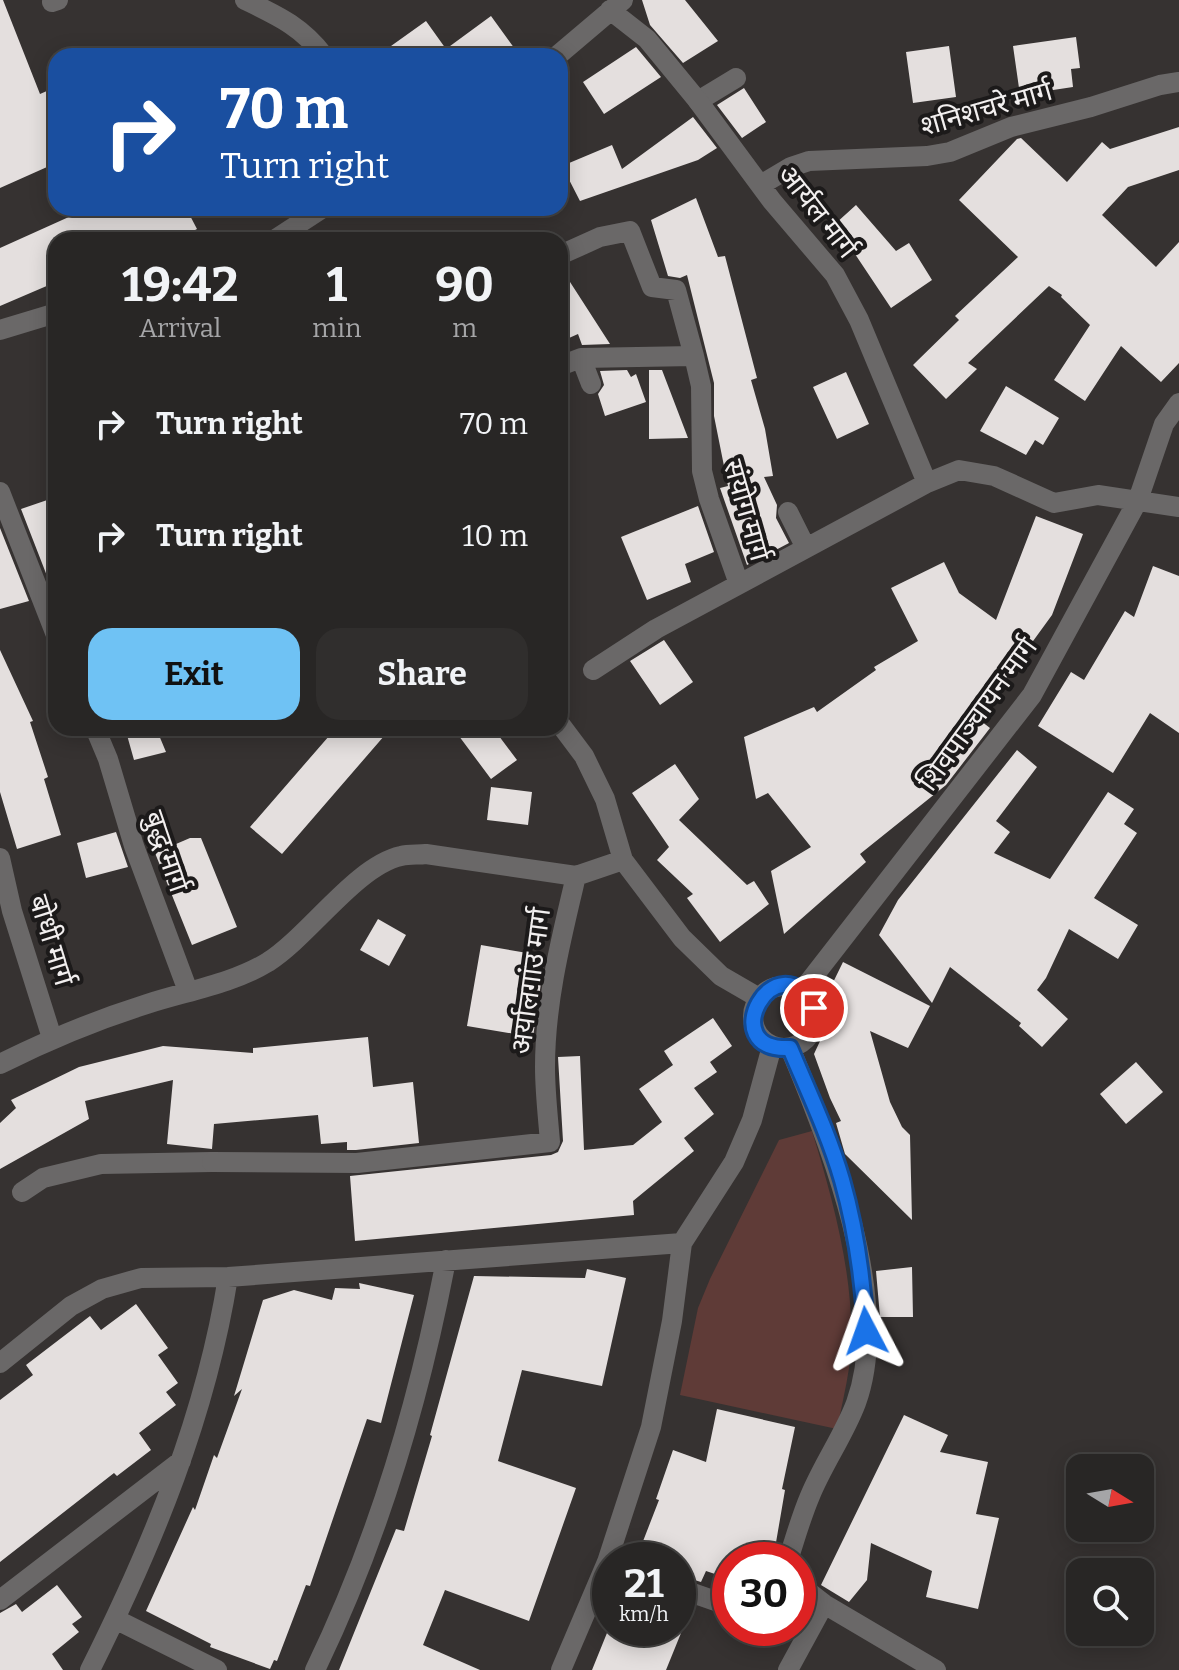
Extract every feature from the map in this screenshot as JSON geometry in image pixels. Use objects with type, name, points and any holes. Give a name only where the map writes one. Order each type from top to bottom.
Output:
[{"type":"street","points":[[245,0],[288,20],[318,48]]},
{"type":"street","points":[[565,48],[613,3]]},
{"type":"street","name":"आर्यल मार्ग","points":[[613,3],[698,101],[772,201],[835,275],[859,320],[927,483]]},
{"type":"street","points":[[698,101],[736,78]]},
{"type":"street","name":"शनिशचरे मार्ग","points":[[762,184],[791,167],[809,161],[927,156],[950,152],[1011,127],[1179,82]]},
{"type":"street","points":[[286,232],[311,216]]},
{"type":"street","name":"संयोग मार्ग","points":[[568,251],[600,237],[630,231],[652,287],[676,290],[701,386],[702,471],[739,584]]},
{"type":"street","points":[[0,330],[48,315]]},
{"type":"street","points":[[568,363],[581,358],[694,356]]},
{"type":"street","points":[[581,358],[591,384]]},
{"type":"street","name":"शिवपाञ्चायन मार्ग","points":[[802,991],[1032,695],[1138,500],[1164,424],[1179,403]]},
{"type":"street","points":[[593,670],[656,629],[927,483],[959,470],[994,476],[1054,503],[1098,495],[1179,507]]},
{"type":"street","points":[[0,492],[48,615]]},
{"type":"street","points":[[788,512],[806,548]]},
{"type":"street","points":[[568,735],[584,756],[605,799],[623,860],[682,938],[721,976],[759,998]]},
{"type":"street","name":"बुद्ध मार्ग","points":[[98,736],[134,846],[188,991]]},
{"type":"street","points":[[0,1064],[52,1038],[103,1018],[242,975],[268,962],[289,947],[361,879],[383,863],[402,855],[426,854],[576,876],[623,860]]},
{"type":"street","name":"बोधी मार्ग","points":[[0,858],[12,911],[52,1038]]},
{"type":"street","name":"अर्यालगांउ मार्ग","points":[[22,1192],[43,1178],[101,1164],[357,1163],[550,1142],[546,1035],[556,965],[576,876]]},
{"type":"street","points":[[784,986],[802,991],[814,1008],[813,1029],[800,1044],[781,1047],[758,1035],[754,1025],[759,998],[774,988],[784,986]]},
{"type":"street","points":[[615,1542],[651,1427],[672,1321],[682,1243],[734,1162],[781,1047]]},
{"type":"street","points":[[781,1047],[842,1180],[862,1278],[868,1358],[856,1403],[810,1496],[794,1542]]},
{"type":"street","points":[[0,1363],[71,1306],[102,1289],[141,1278],[228,1277],[682,1243]]},
{"type":"street","points":[[315,1670],[358,1572],[410,1421],[446,1260]]},
{"type":"street","points":[[90,1670],[183,1459],[206,1386],[228,1277]]},
{"type":"street","points":[[0,1600],[183,1459]]},
{"type":"street","points":[[816,1598],[936,1670]]},
{"type":"street","points":[[561,1670],[592,1599]]},
{"type":"street","points":[[816,1606],[824,1604]]},
{"type":"street","points":[[788,1670],[824,1604]]},
{"type":"street","points":[[115,1619],[217,1670]]},
{"type":"shaded area","points":[[812,1131],[836,1218],[851,1309],[849,1368],[837,1429],[680,1395],[698,1308],[779,1140]]},
{"type":"building","points":[[0,0],[3,0],[40,94],[48,90],[48,167],[0,188]]},
{"type":"building","points":[[642,0],[685,0],[718,41],[683,63],[650,25]]},
{"type":"building","points":[[491,16],[514,48],[447,48]]},
{"type":"building","points":[[426,21],[445,48],[388,48]]},
{"type":"building","points":[[1076,37],[1080,68],[1071,69],[1073,87],[1020,95],[1013,46]]},
{"type":"building","points":[[949,46],[956,97],[913,103],[906,52]]},
{"type":"building","points":[[636,47],[661,77],[604,114],[583,82]]},
{"type":"building","points":[[744,88],[766,122],[742,138],[717,105]]},
{"type":"building","points":[[693,117],[717,148],[698,160],[580,201],[568,178],[568,163],[612,145],[622,169]]},
{"type":"building","points":[[1179,127],[1179,170],[1128,187],[1102,215],[1156,267],[1179,242],[1179,363],[1161,382],[1121,346],[1085,401],[1054,380],[1090,325],[1062,295],[1049,286],[968,363],[977,369],[946,399],[913,365],[959,320],[955,316],[1018,257],[959,200],[1017,139],[1021,138],[1067,182],[1102,142],[1110,149]]},
{"type":"building","points":[[696,198],[718,257],[725,256],[757,378],[751,380],[765,429],[773,476],[764,477],[777,505],[776,518],[789,543],[747,565],[720,488],[728,486],[714,416],[714,383],[687,275],[680,278],[668,276],[651,220]]},
{"type":"building","points":[[856,205],[896,251],[909,243],[932,280],[891,308],[835,224]]},
{"type":"building","points":[[71,216],[190,216],[197,229],[191,232],[48,232],[48,285],[0,306],[0,248]]},
{"type":"building","points":[[568,279],[610,344],[582,345],[578,334],[568,338]]},
{"type":"building","points":[[627,370],[631,377],[636,374],[646,402],[605,416],[598,394],[604,385],[600,371]]},
{"type":"building","points":[[649,370],[662,370],[688,438],[649,439]]},
{"type":"building","points":[[846,372],[869,424],[837,439],[813,387]]},
{"type":"building","points":[[1006,386],[1059,418],[1043,445],[1035,440],[1026,455],[980,431]]},
{"type":"building","points":[[48,500],[48,579],[21,509]]},
{"type":"building","points":[[698,506],[714,552],[685,564],[691,582],[647,600],[621,537]]},
{"type":"building","points":[[1036,516],[1083,534],[1052,615],[977,718],[990,728],[946,785],[860,854],[866,862],[784,934],[771,871],[811,847],[768,793],[756,799],[744,737],[814,707],[817,712],[876,670],[874,667],[918,641],[891,588],[944,562],[959,593],[996,620]]},
{"type":"building","points":[[0,528],[29,601],[0,609]]},
{"type":"building","points":[[1153,566],[1179,576],[1179,733],[1150,713],[1113,773],[1038,726],[1071,672],[1084,680],[1125,611],[1134,617]]},
{"type":"building","points":[[664,640],[693,682],[660,705],[630,661]]},
{"type":"building","points":[[0,650],[33,721],[30,722],[48,777],[44,779],[61,835],[17,849],[0,792]]},
{"type":"building","points":[[127,736],[159,736],[166,752],[134,760]]},
{"type":"building","points":[[329,736],[384,736],[282,854],[250,827]]},
{"type":"building","points":[[459,736],[499,736],[517,760],[491,779]]},
{"type":"building","points":[[1017,750],[1037,767],[996,821],[1010,832],[994,853],[1050,879],[1108,792],[1134,809],[1124,824],[1137,833],[1094,898],[1138,925],[1118,959],[1069,929],[1037,990],[1068,1019],[1042,1047],[1019,1026],[1021,1023],[950,967],[932,1003],[879,935],[898,900]]},
{"type":"building","points":[[675,764],[699,799],[679,820],[747,885],[754,881],[769,904],[720,942],[687,898],[693,894],[657,860],[669,847],[632,793]]},
{"type":"building","points":[[491,787],[532,792],[528,825],[487,820]]},
{"type":"building","points":[[116,832],[128,867],[86,878],[77,843]]},
{"type":"building","points":[[190,838],[201,838],[237,927],[192,945],[155,853]]},
{"type":"building","points":[[378,919],[406,935],[389,966],[360,950]]},
{"type":"building","points":[[481,945],[545,956],[533,1037],[467,1026]]},
{"type":"building","points":[[843,962],[930,1006],[908,1048],[870,1031],[890,1102],[902,1127],[910,1135],[912,1220],[845,1154],[836,1123],[841,1121],[814,1054],[834,1011],[822,1005]]},
{"type":"building","points":[[713,1018],[732,1046],[710,1062],[717,1072],[694,1088],[714,1114],[684,1138],[694,1151],[633,1201],[634,1215],[355,1241],[350,1176],[558,1152],[563,1141],[558,1057],[580,1056],[584,1150],[633,1145],[662,1122],[639,1089],[673,1065],[664,1051]]},
{"type":"building","points":[[368,1037],[373,1087],[413,1082],[419,1143],[356,1150],[347,1150],[347,1142],[321,1144],[318,1115],[214,1124],[212,1149],[167,1144],[173,1080],[85,1101],[89,1119],[0,1169],[0,1123],[16,1108],[11,1100],[79,1067],[163,1046],[253,1053],[253,1048]]},
{"type":"building","points":[[1136,1062],[1163,1092],[1126,1124],[1100,1094]]},
{"type":"building","points":[[912,1267],[913,1317],[880,1317],[876,1271]]},
{"type":"building","points":[[587,1269],[626,1278],[602,1386],[522,1370],[498,1461],[576,1488],[529,1621],[445,1590],[423,1645],[480,1670],[339,1670],[396,1529],[404,1531],[474,1276],[585,1278]]},
{"type":"building","points":[[359,1283],[414,1295],[381,1423],[367,1419],[310,1586],[306,1585],[277,1661],[274,1660],[270,1669],[210,1647],[211,1644],[146,1611],[193,1507],[195,1510],[214,1455],[217,1458],[242,1389],[234,1396],[263,1300],[294,1290],[332,1300],[335,1288],[360,1289]]},
{"type":"building","points":[[136,1304],[168,1348],[158,1355],[178,1383],[166,1392],[176,1405],[139,1433],[151,1450],[117,1476],[114,1473],[0,1562],[0,1400],[33,1375],[26,1365],[90,1316],[101,1330]]},
{"type":"building","points":[[717,1409],[795,1427],[782,1489],[785,1490],[776,1542],[712,1542],[712,1573],[706,1571],[701,1582],[696,1580],[696,1542],[643,1542],[673,1450],[706,1462]]},
{"type":"building","points":[[904,1415],[948,1435],[940,1452],[988,1462],[976,1514],[999,1518],[978,1609],[926,1597],[932,1571],[871,1543],[867,1580],[849,1602],[821,1585]]},
{"type":"building","points":[[57,1585],[82,1617],[72,1624],[79,1632],[52,1654],[63,1670],[0,1670],[0,1613],[16,1604],[22,1612]]},
{"type":"building","points":[[602,1646],[676,1646],[666,1670],[592,1670]]},
{"type":"route","points":[[814,1008],[802,991],[784,986],[774,988],[759,998],[753,1016],[754,1025],[764,1042],[781,1049],[790,1048],[819,1117],[842,1180],[862,1278],[866,1331]]}]
